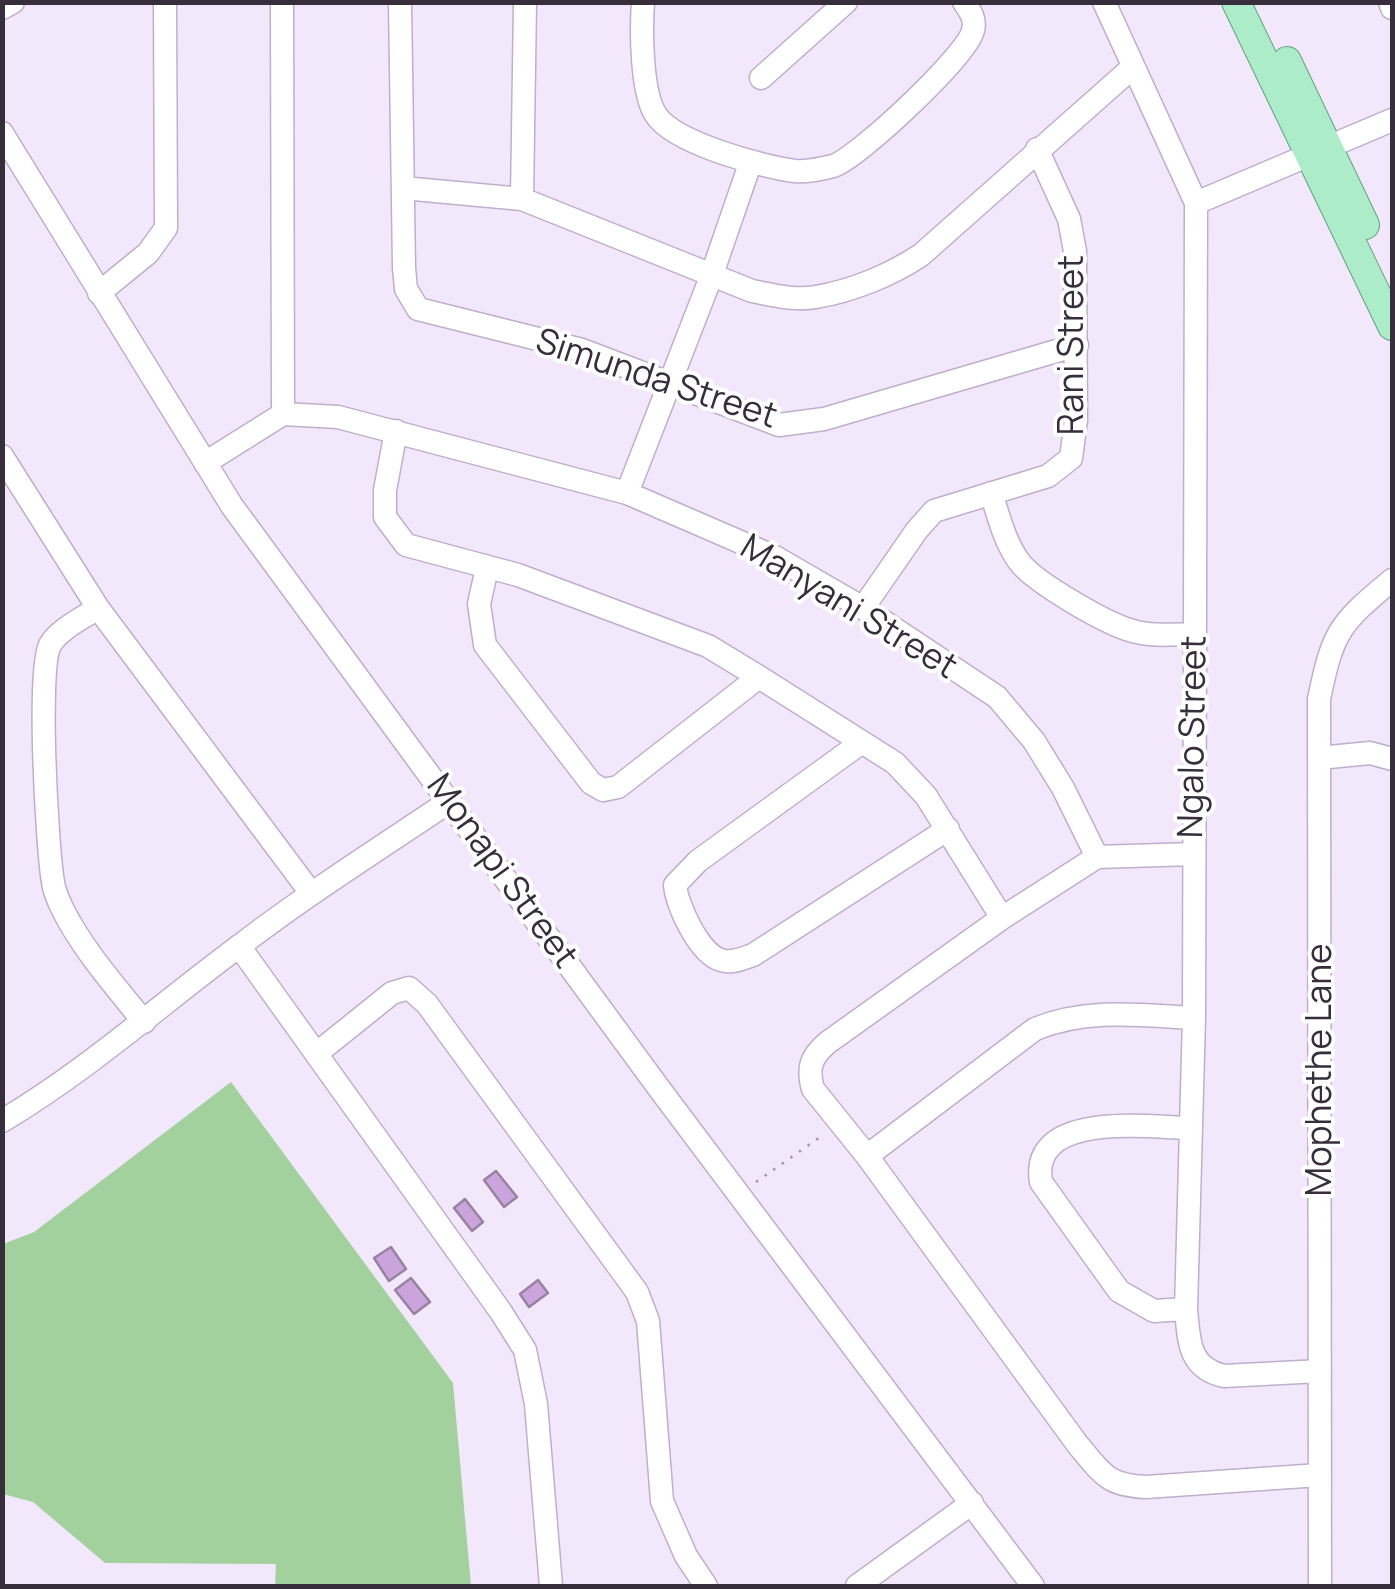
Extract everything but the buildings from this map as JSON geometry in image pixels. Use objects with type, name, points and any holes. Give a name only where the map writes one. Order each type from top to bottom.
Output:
[{"type":"main road","points":[[1236,2],[1321,150],[1392,286]]},
{"type":"main road","points":[[1255,2],[1321,150],[1392,326]]},
{"type":"street","points":[[2,8],[12,2]]},
{"type":"street","points":[[99,293],[148,253],[166,228],[165,2]]},
{"type":"street","points":[[204,463],[283,414],[282,2]]},
{"type":"street","name":"Simunda Street","points":[[400,2],[406,290],[418,309],[582,350],[779,425],[800,424],[1076,345]]},
{"type":"street","points":[[522,199],[525,2]]},
{"type":"street","points":[[642,2],[642,33],[653,111],[662,123],[751,162],[800,172],[845,161],[946,70],[973,33],[974,18],[964,2]]},
{"type":"street","points":[[761,78],[846,2]]},
{"type":"street","name":"Ngalo Street","points":[[1104,2],[1196,204],[1194,1018],[1186,1309],[1192,1356],[1210,1373],[1224,1376],[1320,1371]]},
{"type":"street","points":[[403,188],[522,199],[752,291],[816,298],[887,274],[921,255],[1133,67]]},
{"type":"street","points":[[1196,204],[1392,120]]},
{"type":"street","name":"Monapi Street","points":[[2,133],[232,506],[738,1194],[1033,1586]]},
{"type":"street","name":"Rani Street","points":[[862,608],[934,512],[1048,476],[1071,458],[1076,420],[1076,250],[1069,219],[1037,149]]},
{"type":"street","points":[[627,493],[712,277],[751,162]]},
{"type":"street","points":[[2,180],[23,166]]},
{"type":"street","name":"Manyani Street","points":[[283,414],[338,418],[396,431],[627,493],[775,557],[862,608],[996,697],[1034,742],[1098,857]]},
{"type":"street","points":[[396,431],[385,490],[385,517],[406,545],[518,576],[708,646],[895,762],[926,796],[1002,918]]},
{"type":"street","points":[[2,456],[98,608],[311,893]]},
{"type":"street","points":[[991,493],[1012,551],[1035,578],[1129,630],[1148,635],[1195,634]]},
{"type":"street","points":[[487,568],[479,604],[485,645],[591,784],[603,790],[618,788],[759,678]]},
{"type":"street","name":"Mophethe Lane","points":[[1320,1586],[1319,699],[1330,646],[1353,612],[1392,580]]},
{"type":"street","points":[[98,608],[61,633],[50,646],[46,660],[43,716],[53,884],[63,910],[144,1022]]},
{"type":"street","points":[[862,742],[698,861],[675,885],[677,901],[706,951],[719,960],[735,961],[754,955],[948,829]]},
{"type":"street","points":[[1319,758],[1370,754],[1392,759]]},
{"type":"street","points":[[2,1121],[144,1022],[311,893],[450,801]]},
{"type":"street","points":[[1193,854],[1098,857],[1002,918],[816,1053],[810,1066],[813,1089],[1100,1471],[1120,1486],[1146,1487],[1319,1476]]},
{"type":"street","points":[[238,946],[526,1350],[536,1404],[551,1586]]},
{"type":"street","points":[[316,1054],[392,993],[409,988],[427,1004],[554,1174],[637,1292],[648,1321],[662,1501],[686,1556],[706,1586]]},
{"type":"street","points":[[867,1156],[1035,1029],[1064,1017],[1108,1013],[1194,1018]]},
{"type":"street","points":[[1186,1309],[1154,1311],[1120,1291],[1041,1182],[1039,1168],[1046,1152],[1086,1127],[1189,1128]]},
{"type":"street","points":[[856,1586],[972,1503]]},
{"type":"path","points":[[738,1194],[839,1124]]},
{"type":"green space","points":[[231,1082],[453,1383],[471,1586],[275,1586],[276,1564],[105,1563],[33,1502],[3,1494],[3,1244],[34,1232]]}]
